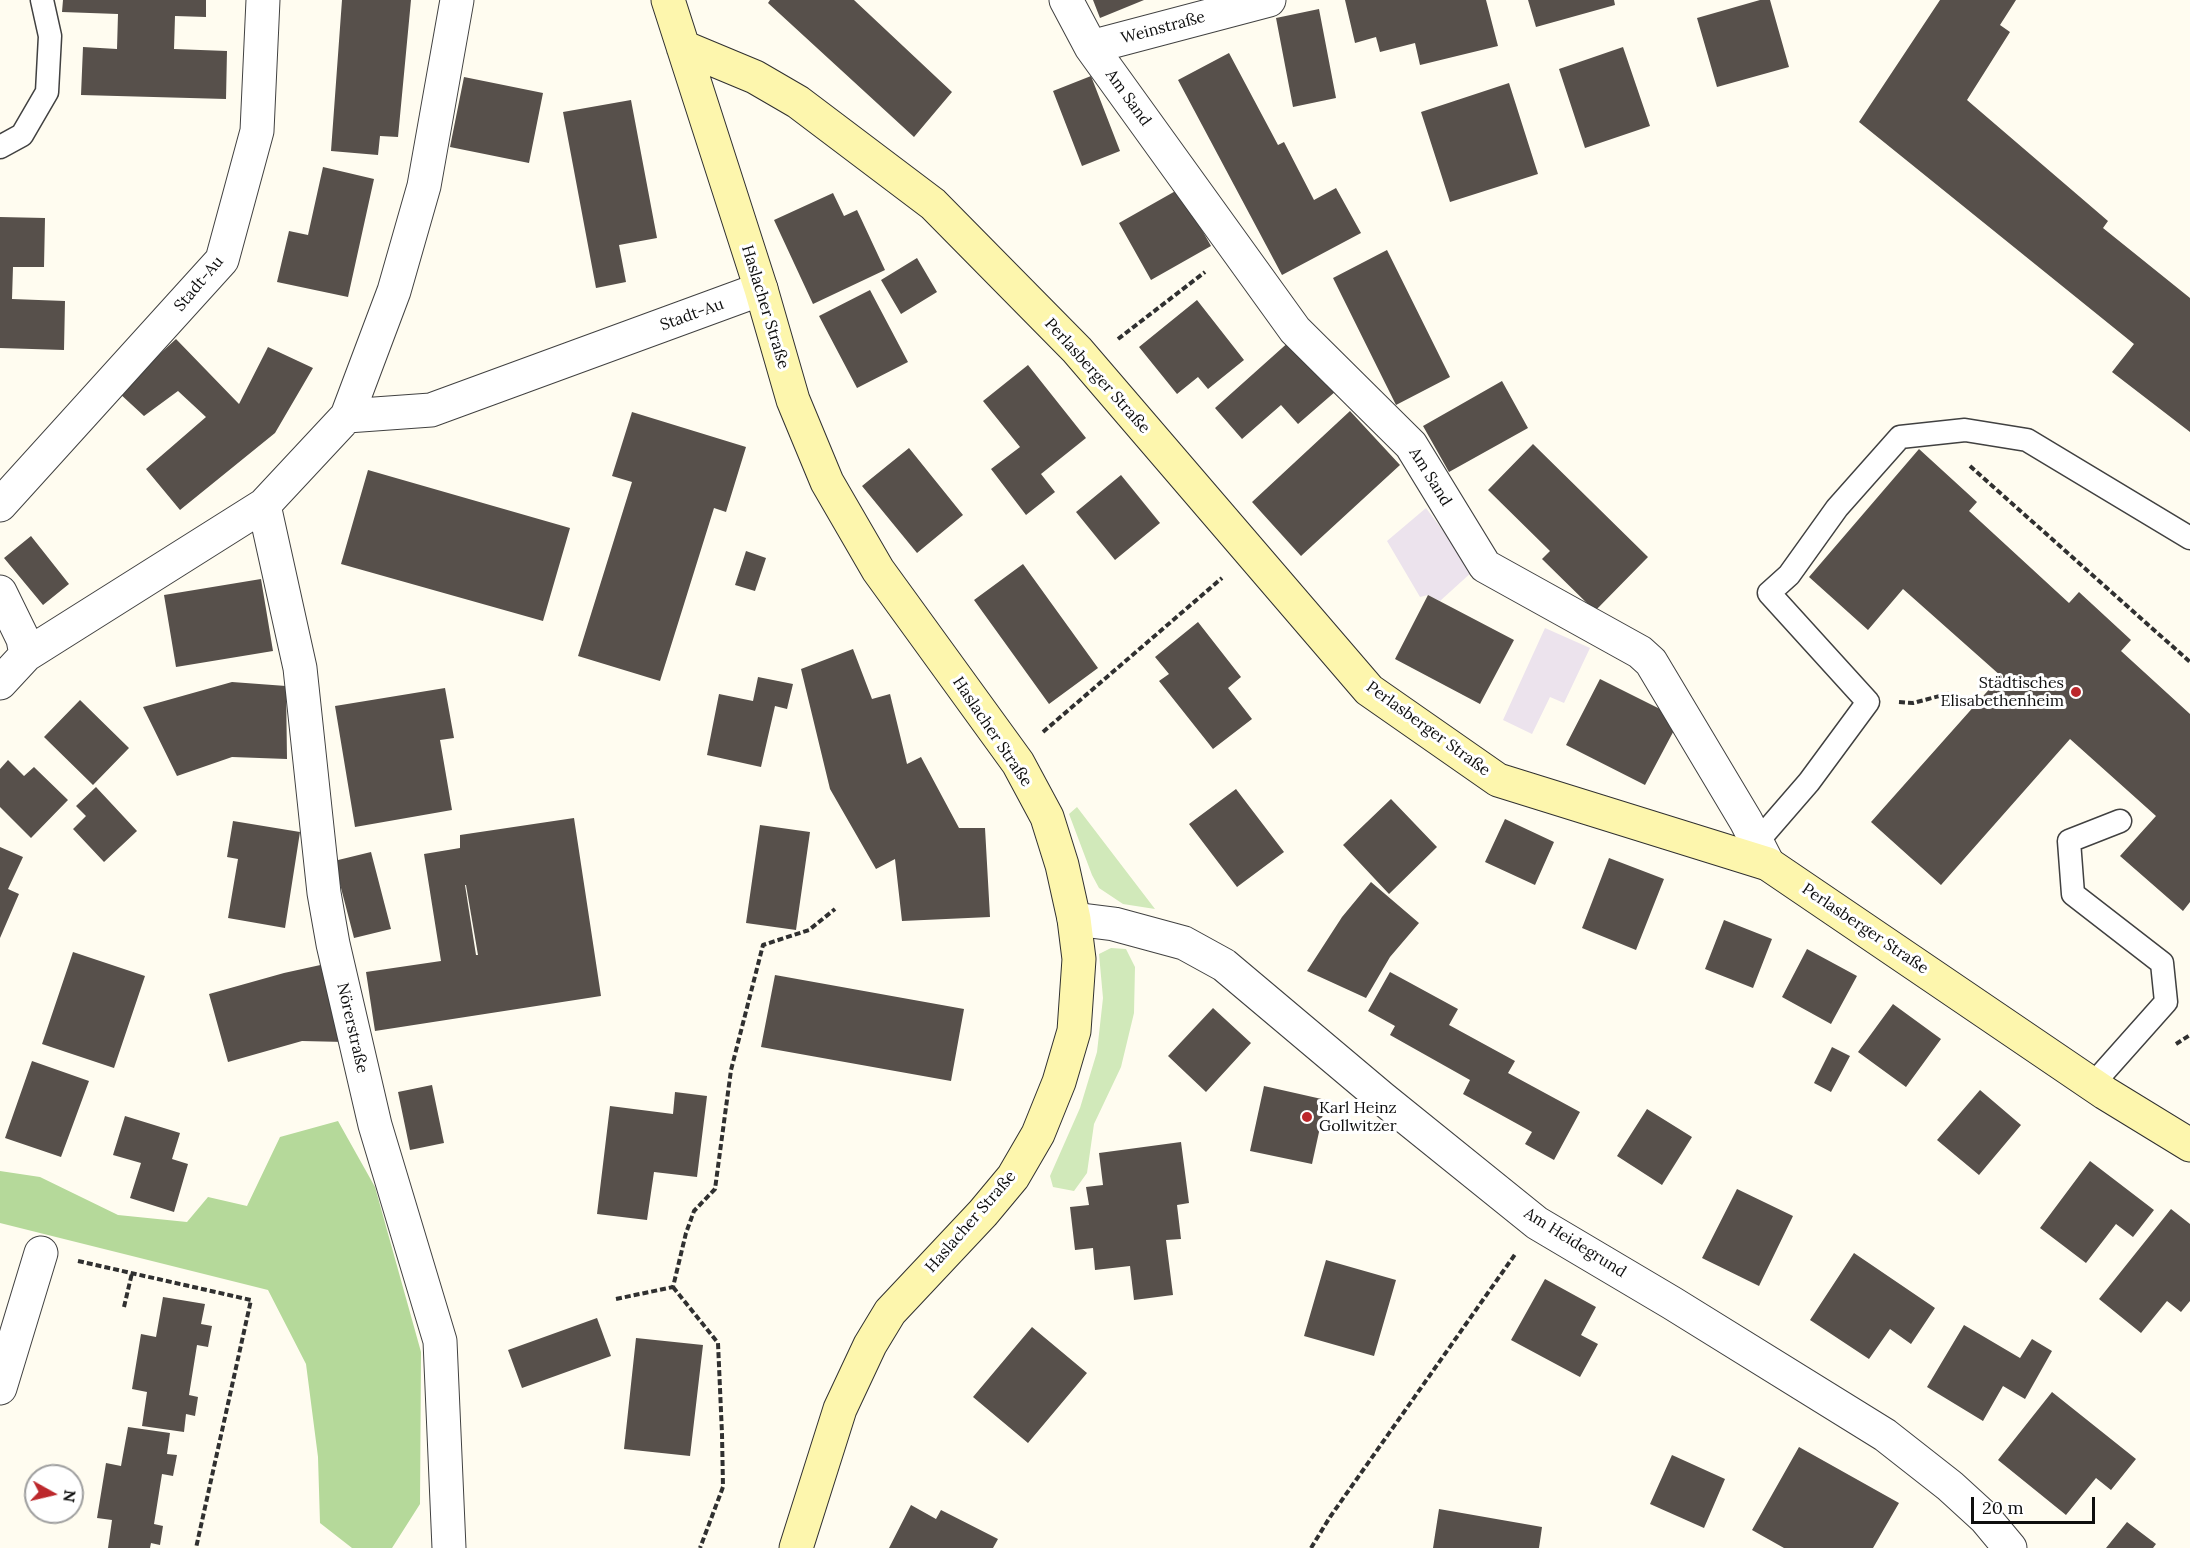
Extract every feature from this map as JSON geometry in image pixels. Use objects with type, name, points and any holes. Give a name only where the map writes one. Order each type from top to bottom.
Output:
[{"type":"street","name":"Stadt-Au","points":[[0,505],[222,260],[257,131],[262,0]]},
{"type":"street","points":[[0,683],[26,655],[264,505],[347,416],[393,291],[424,186],[457,0]]},
{"type":"street","name":"Haslacher Straße","points":[[668,0],[761,290],[793,400],[827,482],[878,570],[1013,757],[1047,817],[1062,865],[1074,919],[1079,958],[1074,1031],[1059,1082],[1038,1134],[1013,1177],[890,1312],[870,1345],[840,1409],[796,1548]]},
{"type":"street","name":"Am Sand","points":[[1066,0],[1091,46],[1295,330],[1411,445],[1485,566],[1640,652],[1651,662],[1762,853]]},
{"type":"street","name":"Weinstraße","points":[[1091,46],[1269,0]]},
{"type":"street","name":"Perlasberger Straße","points":[[683,47],[755,77],[798,102],[933,204],[1077,350],[1369,690],[1498,780],[1762,853],[2093,1084],[2104,1094],[2190,1145]]},
{"type":"street","name":"Stadt-Au","points":[[347,416],[431,410],[761,290]]},
{"type":"street","name":"Nörerstraße","points":[[264,505],[300,668],[324,893],[333,944],[375,1125],[440,1341],[449,1548]]},
{"type":"street","points":[[0,592],[23,639],[26,655]]},
{"type":"street","name":"Am Heidegrund","points":[[1074,919],[1114,924],[1184,943],[1224,965],[1382,1098],[1537,1223],[1672,1303],[1885,1435],[1950,1486],[1985,1518],[2010,1548]]},
{"type":"street","points":[[0,1388],[41,1253]]},
{"type":"lane","points":[[0,147],[22,135],[47,92],[50,36],[42,0]]},
{"type":"lane","points":[[1762,853],[1809,782],[1868,702],[1769,593],[1789,575],[1837,508],[1900,437],[1965,430],[2026,440],[2190,538]]},
{"type":"lane","points":[[2093,1084],[2166,1002],[2162,963],[2073,894],[2069,841],[2120,821]]},
{"type":"path","points":[[1110,345],[1236,247]]},
{"type":"path","points":[[1934,433],[2190,662]]},
{"type":"path","points":[[1013,757],[1224,576]]},
{"type":"path","points":[[1868,702],[1913,703],[1951,693],[1963,702]]},
{"type":"path","points":[[673,1287],[686,1233],[694,1211],[716,1189],[732,1070],[763,945],[809,930],[835,909]]},
{"type":"path","points":[[1311,1548],[1330,1517],[1537,1223]]},
{"type":"path","points":[[41,1253],[251,1300],[196,1548]]},
{"type":"path","points":[[124,1307],[132,1274]]},
{"type":"path","points":[[616,1299],[673,1287]]},
{"type":"path","points":[[673,1287],[718,1343],[723,1487],[700,1548]]},
{"type":"shaded area","points":[[1426,508],[1473,571],[1440,601],[1428,595],[1420,597],[1387,541]]},
{"type":"shaded area","points":[[1545,628],[1590,648],[1564,703],[1550,697],[1532,734],[1503,720]]},
{"type":"green space","points":[[1077,807],[1155,909],[1123,904],[1099,888],[1069,814]]},
{"type":"green space","points":[[1111,948],[1126,949],[1135,967],[1134,1013],[1121,1067],[1094,1124],[1087,1173],[1074,1191],[1053,1187],[1050,1176],[1080,1108],[1097,1052],[1103,998],[1099,954]]},
{"type":"green space","points":[[338,1121],[375,1187],[421,1352],[420,1504],[392,1548],[352,1548],[320,1523],[318,1457],[306,1364],[268,1290],[0,1223],[0,1171],[40,1177],[118,1215],[187,1222],[208,1197],[247,1206],[280,1137]]},
{"type":"building","points":[[63,0],[206,0],[206,17],[175,16],[174,49],[227,51],[226,99],[81,95],[83,47],[117,49],[118,14],[62,12]]},
{"type":"building","points":[[342,0],[411,0],[398,137],[380,136],[378,155],[331,151]]},
{"type":"building","points":[[770,0],[854,0],[952,92],[914,137],[768,3]]},
{"type":"building","points":[[1093,0],[1144,0],[1100,18]]},
{"type":"building","points":[[1345,0],[1486,0],[1498,46],[1420,65],[1415,43],[1380,52],[1376,37],[1355,43]]},
{"type":"building","points":[[1528,0],[1614,0],[1615,5],[1536,27]]},
{"type":"building","points":[[1760,0],[1770,0],[1789,67],[1717,87],[1697,18]]},
{"type":"building","points":[[1940,0],[2016,0],[2000,25],[2010,32],[1967,100],[2108,221],[2103,228],[2190,298],[2190,432],[2112,372],[2134,344],[1859,122]]},
{"type":"building","points":[[1319,9],[1336,98],[1293,107],[1276,18]]},
{"type":"building","points":[[1623,47],[1650,126],[1585,148],[1559,69]]},
{"type":"building","points":[[1229,53],[1278,145],[1284,142],[1314,200],[1336,188],[1361,233],[1282,275],[1178,80]]},
{"type":"building","points":[[1091,76],[1120,151],[1082,166],[1053,91]]},
{"type":"building","points":[[464,77],[543,93],[529,163],[450,147]]},
{"type":"building","points":[[1509,83],[1538,174],[1450,202],[1421,112]]},
{"type":"building","points":[[631,100],[657,238],[619,245],[626,282],[596,288],[563,112]]},
{"type":"building","points":[[323,167],[374,179],[348,297],[277,282],[289,231],[308,235]]},
{"type":"building","points":[[1179,189],[1211,246],[1151,280],[1119,223]]},
{"type":"building","points":[[833,193],[844,216],[857,210],[885,270],[813,304],[774,220]]},
{"type":"building","points":[[0,217],[45,218],[44,267],[13,267],[12,299],[65,301],[64,350],[0,348]]},
{"type":"building","points":[[1387,250],[1450,377],[1396,405],[1333,278]]},
{"type":"building","points":[[917,258],[937,292],[901,314],[881,280]]},
{"type":"building","points":[[870,290],[908,362],[857,388],[819,316]]},
{"type":"building","points":[[1197,300],[1244,360],[1208,389],[1198,377],[1177,394],[1139,347]]},
{"type":"building","points":[[176,339],[239,404],[268,347],[313,368],[275,433],[180,510],[146,469],[206,417],[178,391],[144,416],[118,392]]},
{"type":"building","points":[[1291,340],[1336,391],[1298,424],[1281,405],[1242,439],[1215,408]]},
{"type":"building","points":[[1028,365],[1086,438],[1041,474],[1055,492],[1026,515],[991,469],[1020,447],[983,401]]},
{"type":"building","points":[[1502,381],[1528,428],[1449,472],[1423,426]]},
{"type":"building","points":[[1350,411],[1400,465],[1301,556],[1252,502]]},
{"type":"building","points":[[632,412],[746,447],[726,512],[714,508],[660,681],[578,656],[632,482],[612,476]]},
{"type":"building","points":[[1533,444],[1648,557],[1595,611],[1542,559],[1550,551],[1488,490]]},
{"type":"building","points":[[909,448],[963,515],[917,553],[862,486]]},
{"type":"building","name":"Städtisches Elisabethenheim","points":[[1919,449],[1977,502],[1969,511],[2069,603],[2079,592],[2131,640],[2121,651],[2190,714],[2190,902],[2183,911],[2120,856],[2156,816],[2070,739],[1941,885],[1871,822],[2001,676],[1903,589],[1868,630],[1809,577]]},
{"type":"building","points":[[368,470],[570,528],[543,621],[341,564]]},
{"type":"building","points":[[1121,475],[1160,523],[1115,560],[1076,512]]},
{"type":"building","points":[[31,536],[69,584],[43,605],[4,558]]},
{"type":"building","points":[[746,551],[766,558],[755,591],[735,585]]},
{"type":"building","points":[[1023,564],[1098,668],[1049,704],[974,600]]},
{"type":"building","points":[[261,579],[273,651],[176,667],[164,595]]},
{"type":"building","points":[[1428,595],[1514,640],[1480,704],[1395,659]]},
{"type":"building","points":[[1198,622],[1241,677],[1228,688],[1252,719],[1213,749],[1159,681],[1169,674],[1155,657]]},
{"type":"building","points":[[853,649],[872,699],[890,694],[907,764],[921,757],[959,828],[985,828],[990,917],[902,921],[895,859],[876,869],[830,789],[801,669]]},
{"type":"building","points":[[758,677],[793,684],[787,709],[775,706],[761,767],[707,755],[719,694],[753,701]]},
{"type":"building","points":[[1600,679],[1680,719],[1645,785],[1566,745]]},
{"type":"building","points":[[232,682],[286,686],[287,759],[232,757],[177,776],[143,707]]},
{"type":"building","points":[[445,688],[454,738],[440,740],[452,810],[355,827],[335,706]]},
{"type":"building","points":[[80,700],[129,748],[93,785],[44,737]]},
{"type":"building","points":[[8,760],[24,776],[34,767],[68,800],[31,838],[0,807],[0,769]]},
{"type":"building","points":[[96,787],[137,831],[104,862],[73,829],[86,816],[76,806]]},
{"type":"building","points":[[1236,789],[1284,852],[1237,887],[1189,824]]},
{"type":"building","points":[[1391,799],[1437,847],[1389,894],[1343,845]]},
{"type":"building","points":[[574,818],[601,996],[375,1031],[366,972],[441,961],[424,854],[460,848],[460,835]],"holes":[[[466,885],[478,955],[476,955]]]},
{"type":"building","points":[[1505,819],[1554,842],[1535,885],[1485,862]]},
{"type":"building","points":[[233,821],[300,832],[285,928],[228,918],[238,859],[227,857]]},
{"type":"building","points":[[760,825],[810,832],[796,930],[746,923]]},
{"type":"building","points":[[0,847],[23,857],[8,889],[19,894],[0,938]]},
{"type":"building","points":[[371,852],[391,929],[354,938],[334,861]]},
{"type":"building","points":[[1609,858],[1664,879],[1636,950],[1582,928]]},
{"type":"building","points":[[1371,882],[1419,923],[1390,957],[1366,998],[1307,971],[1342,917]]},
{"type":"building","points":[[1724,920],[1772,939],[1753,988],[1705,969]]},
{"type":"building","points":[[1807,949],[1857,976],[1831,1024],[1782,997]]},
{"type":"building","points":[[73,952],[145,976],[114,1068],[42,1044]]},
{"type":"building","points":[[325,964],[345,1042],[302,1041],[228,1062],[209,994]]},
{"type":"building","points":[[1390,972],[1458,1009],[1449,1025],[1515,1061],[1508,1073],[1580,1112],[1554,1160],[1525,1144],[1532,1132],[1463,1094],[1470,1080],[1390,1035],[1395,1026],[1368,1011]]},
{"type":"building","points":[[775,975],[964,1009],[951,1081],[761,1047]]},
{"type":"building","points":[[1893,1004],[1941,1039],[1906,1087],[1858,1052]]},
{"type":"building","points":[[1213,1008],[1251,1043],[1206,1092],[1168,1056]]},
{"type":"building","points":[[1832,1047],[1850,1056],[1831,1092],[1814,1083]]},
{"type":"building","points":[[32,1061],[89,1081],[61,1157],[5,1138]]},
{"type":"building","points":[[432,1085],[444,1143],[410,1150],[398,1092]]},
{"type":"building","points":[[1264,1086],[1326,1100],[1312,1164],[1250,1151]]},
{"type":"building","points":[[1980,1090],[2021,1125],[1979,1175],[1937,1140]]},
{"type":"building","points":[[675,1092],[707,1096],[697,1177],[654,1172],[647,1220],[597,1214],[610,1106],[673,1114]]},
{"type":"building","points":[[1647,1109],[1692,1137],[1662,1185],[1617,1156]]},
{"type":"building","points":[[125,1116],[180,1133],[172,1159],[188,1164],[174,1212],[130,1198],[141,1163],[113,1155]]},
{"type":"building","points":[[1181,1142],[1189,1203],[1177,1205],[1181,1239],[1166,1240],[1173,1295],[1134,1300],[1130,1266],[1095,1270],[1093,1248],[1075,1250],[1070,1207],[1089,1205],[1086,1187],[1103,1185],[1099,1153]]},
{"type":"building","points":[[2090,1161],[2154,1210],[2133,1237],[2116,1224],[2086,1263],[2040,1228]]},
{"type":"building","points":[[1737,1189],[1793,1216],[1759,1286],[1702,1258]]},
{"type":"building","points":[[2171,1209],[2190,1224],[2190,1301],[2181,1312],[2167,1301],[2141,1333],[2099,1299]]},
{"type":"building","points":[[1854,1253],[1935,1308],[1911,1344],[1890,1329],[1869,1359],[1810,1320]]},
{"type":"building","points":[[1326,1260],[1396,1280],[1374,1356],[1304,1336]]},
{"type":"building","points":[[1545,1279],[1596,1307],[1581,1335],[1598,1344],[1580,1377],[1511,1340]]},
{"type":"building","points":[[163,1297],[205,1304],[201,1324],[212,1326],[208,1347],[197,1345],[189,1395],[198,1397],[195,1416],[186,1414],[184,1432],[142,1426],[147,1392],[132,1389],[141,1334],[156,1337]]},
{"type":"building","points":[[597,1318],[611,1356],[522,1388],[508,1350]]},
{"type":"building","points":[[1964,1325],[2020,1358],[2032,1339],[2052,1351],[2025,1399],[2003,1386],[1983,1421],[1927,1387]]},
{"type":"building","points":[[1032,1327],[1087,1373],[1028,1443],[973,1397]]},
{"type":"building","points":[[636,1338],[703,1345],[690,1456],[624,1449]]},
{"type":"building","points":[[2052,1392],[2136,1459],[2111,1490],[2096,1478],[2066,1515],[1998,1460]]},
{"type":"building","points":[[128,1427],[170,1433],[167,1454],[177,1455],[173,1476],[162,1474],[154,1524],[163,1526],[160,1545],[151,1543],[150,1548],[108,1548],[112,1520],[97,1518],[106,1463],[121,1466]]},
{"type":"building","points":[[1799,1447],[1899,1503],[1873,1548],[1784,1548],[1752,1530]]},
{"type":"building","points":[[1672,1455],[1725,1479],[1704,1528],[1650,1504]]},
{"type":"building","points":[[911,1505],[936,1519],[941,1510],[998,1539],[993,1548],[889,1548]]},
{"type":"building","points":[[1439,1509],[1542,1527],[1539,1548],[1433,1548]]},
{"type":"building","points":[[2127,1522],[2156,1544],[2153,1548],[2106,1548]]},
{"type":"place","name":"Städtisches Elisabethenheim","points":[[2076,692]]},
{"type":"place","name":"Karl Heinz Gollwitzer","points":[[1307,1117]]}]
